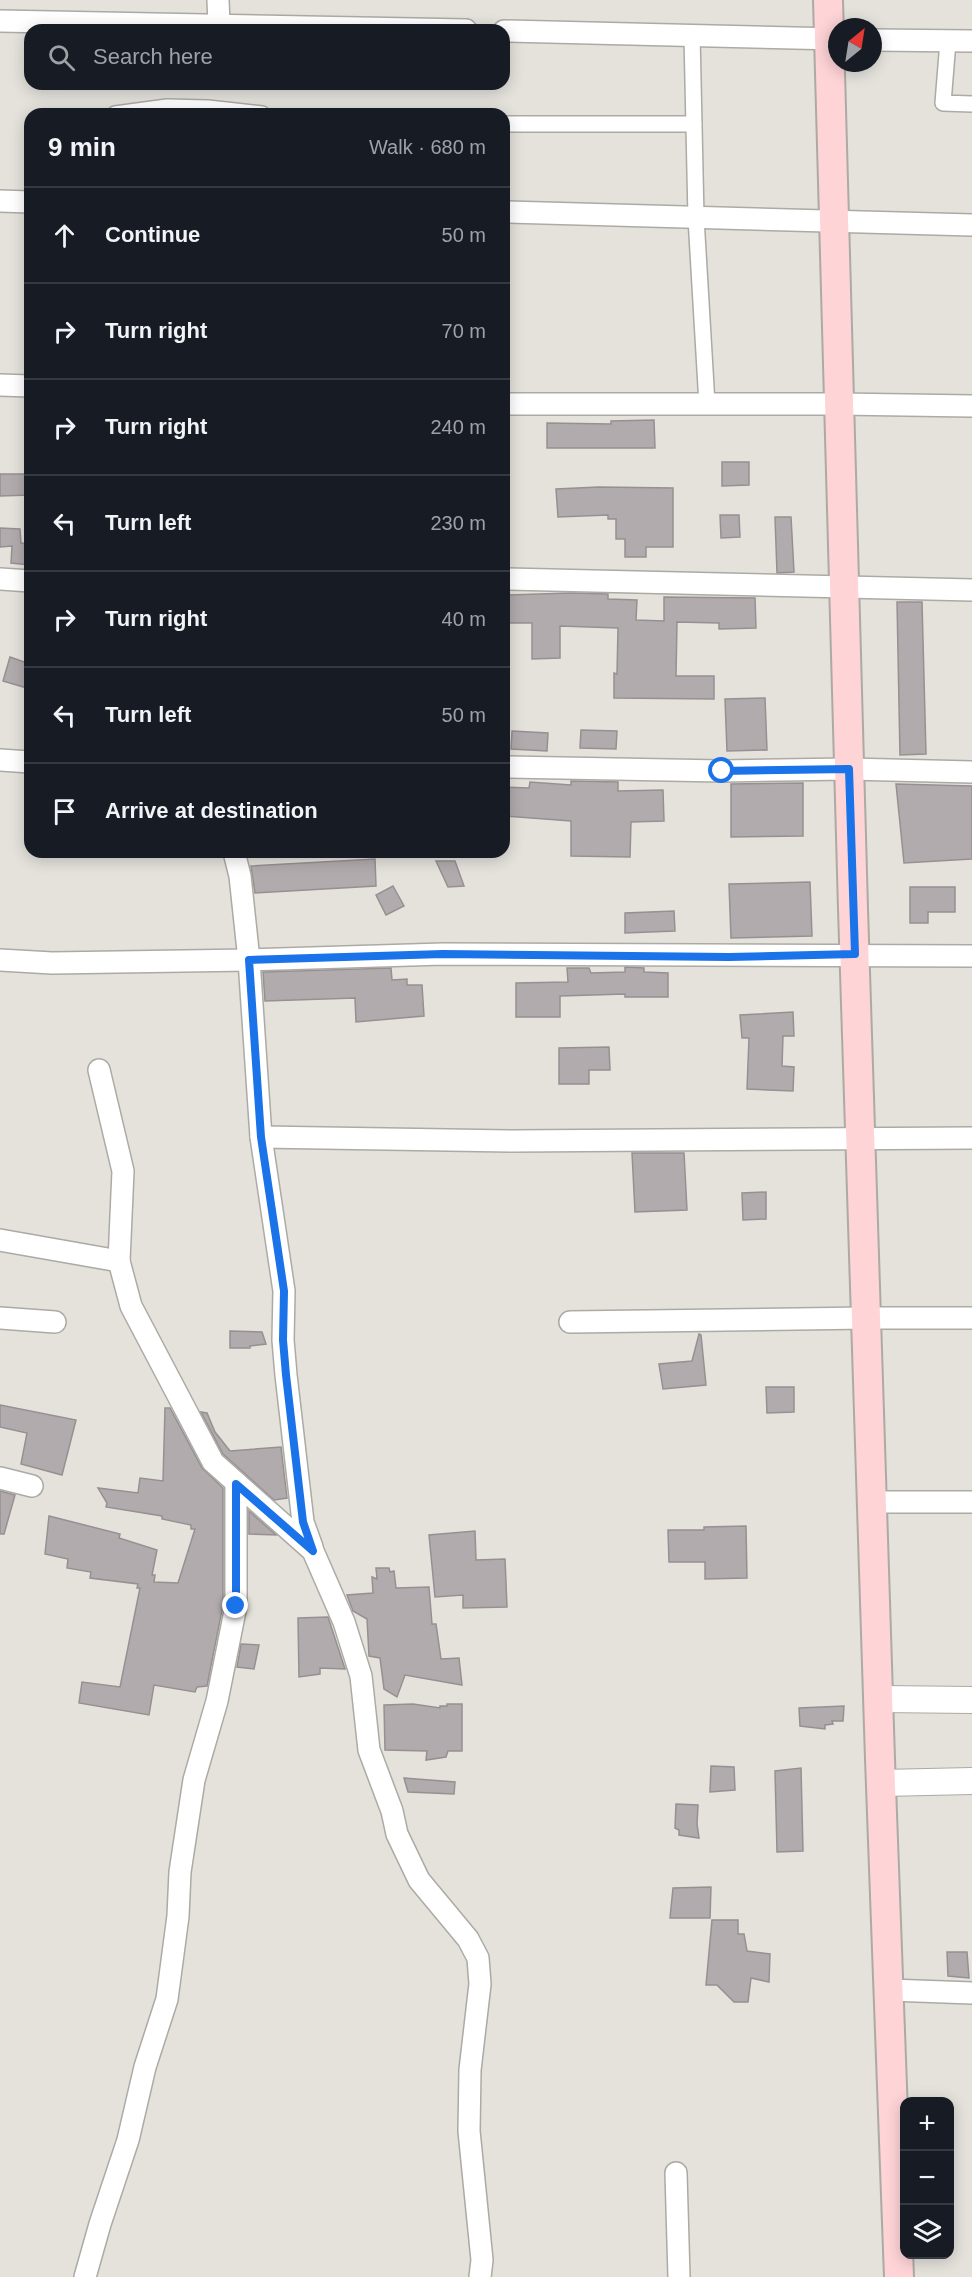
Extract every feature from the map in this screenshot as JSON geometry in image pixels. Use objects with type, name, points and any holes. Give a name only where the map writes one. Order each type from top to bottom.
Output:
[{"type":"main road","points":[[828,0],[830,18]]},
{"type":"main road","points":[[833,72],[834,222],[849,769],[899,2277]]},
{"type":"street","points":[[0,21],[219,24],[218,0]]},
{"type":"street","points":[[510,31],[828,39]]},
{"type":"street","points":[[693,35],[696,218],[707,404]]},
{"type":"street","points":[[882,40],[972,41]]},
{"type":"street","points":[[948,41],[943,103],[972,104]]},
{"type":"street","points":[[159,108],[208,108]]},
{"type":"street","points":[[510,124],[694,124]]},
{"type":"street","points":[[0,201],[24,202]]},
{"type":"street","points":[[510,212],[972,225]]},
{"type":"street","points":[[0,385],[24,386]]},
{"type":"street","points":[[510,404],[972,406]]},
{"type":"street","points":[[0,579],[24,581]]},
{"type":"street","points":[[510,579],[972,590]]},
{"type":"street","points":[[0,760],[24,762]]},
{"type":"street","points":[[510,767],[972,772]]},
{"type":"street","points":[[236,858],[240,876],[249,960],[261,1137],[284,1291],[283,1340],[303,1522],[344,1622],[361,1676],[369,1750],[392,1812],[397,1834],[419,1880],[468,1939],[478,1958],[480,1984],[470,2070],[469,2131],[482,2260],[480,2277]]},
{"type":"street","points":[[0,960],[52,963],[443,954],[729,957],[855,954],[972,956]]},
{"type":"street","points":[[99,1070],[123,1171],[119,1261],[131,1306],[213,1462],[313,1551]]},
{"type":"street","points":[[261,1137],[513,1141],[972,1138]]},
{"type":"street","points":[[0,1240],[119,1261]]},
{"type":"street","points":[[0,1318],[55,1322]]},
{"type":"street","points":[[570,1322],[972,1318]]},
{"type":"street","points":[[0,1478],[32,1486]]},
{"type":"street","points":[[85,2277],[128,2140],[145,2067],[167,1999],[178,1916],[180,1872],[194,1780],[217,1701],[236,1606],[236,1484]]},
{"type":"street","points":[[873,1502],[972,1502]]},
{"type":"street","points":[[880,1699],[972,1700]]},
{"type":"street","points":[[882,1782],[972,1781]]},
{"type":"street","points":[[890,1990],[972,1994]]},
{"type":"street","points":[[676,2173],[679,2277]]},
{"type":"building","points":[[654,420],[655,448],[547,448],[547,423],[611,424],[611,421]]},
{"type":"building","points":[[722,462],[749,462],[749,485],[722,486]]},
{"type":"building","points":[[0,474],[24,474],[24,495],[0,496]]},
{"type":"building","points":[[673,488],[673,547],[646,547],[646,557],[625,557],[625,539],[616,539],[616,519],[608,519],[608,515],[558,517],[556,489]]},
{"type":"building","points":[[720,515],[739,515],[740,537],[721,538]]},
{"type":"building","points":[[775,517],[791,517],[794,572],[777,573]]},
{"type":"building","points":[[0,528],[20,529],[21,543],[24,543],[24,564],[11,563],[12,546],[0,547]]},
{"type":"building","points":[[608,594],[608,599],[637,600],[636,620],[664,621],[664,597],[755,598],[756,628],[719,629],[719,623],[677,622],[676,676],[714,676],[714,699],[614,698],[618,628],[560,626],[560,658],[532,659],[532,623],[510,623],[510,595]]},
{"type":"building","points":[[897,602],[922,602],[926,754],[900,755]]},
{"type":"building","points":[[10,657],[24,662],[24,687],[3,681]]},
{"type":"building","points":[[765,698],[767,750],[727,751],[725,699]]},
{"type":"building","points":[[581,730],[617,731],[616,749],[580,748]]},
{"type":"building","points":[[512,731],[548,733],[547,751],[511,749]]},
{"type":"building","points":[[571,781],[618,782],[618,791],[663,790],[664,821],[631,822],[630,857],[571,856],[571,821],[510,816],[510,787],[529,788],[530,782],[571,785]]},
{"type":"building","points":[[803,783],[803,836],[731,837],[731,784]]},
{"type":"building","points":[[896,784],[972,786],[972,859],[904,863]]},
{"type":"building","points":[[375,859],[376,886],[255,893],[251,866]]},
{"type":"building","points":[[436,861],[455,861],[464,886],[448,887]]},
{"type":"building","points":[[810,882],[812,936],[731,938],[729,884]]},
{"type":"building","points":[[393,886],[404,906],[386,915],[376,895]]},
{"type":"building","points":[[910,887],[955,887],[955,912],[928,912],[928,923],[910,923]]},
{"type":"building","points":[[674,911],[675,931],[625,933],[625,913]]},
{"type":"building","points":[[625,967],[644,968],[644,972],[668,973],[668,997],[625,997],[625,994],[560,996],[560,1017],[516,1017],[516,983],[568,982],[567,968],[589,968],[591,973],[625,972]]},
{"type":"building","points":[[391,968],[392,980],[407,979],[407,985],[422,985],[424,1016],[356,1022],[355,998],[265,1001],[263,972]]},
{"type":"building","points":[[793,1012],[794,1036],[783,1036],[782,1066],[794,1067],[793,1091],[747,1089],[749,1038],[742,1038],[740,1015]]},
{"type":"building","points":[[609,1047],[610,1070],[589,1070],[589,1084],[559,1084],[559,1048]]},
{"type":"building","points":[[632,1153],[684,1153],[687,1210],[635,1212]]},
{"type":"building","points":[[766,1192],[766,1219],[743,1220],[742,1193]]},
{"type":"building","points":[[230,1331],[262,1332],[266,1344],[250,1346],[250,1348],[230,1348]]},
{"type":"building","points":[[699,1334],[701,1335],[706,1385],[663,1389],[659,1364],[692,1361]]},
{"type":"building","points":[[766,1387],[794,1387],[794,1412],[767,1413]]},
{"type":"building","points":[[0,1405],[76,1420],[62,1475],[21,1464],[27,1433],[0,1427]]},
{"type":"building","points":[[165,1408],[170,1408],[202,1468],[223,1488],[223,1605],[207,1686],[197,1687],[195,1692],[154,1685],[149,1715],[79,1703],[82,1682],[120,1687],[140,1588],[137,1588],[138,1584],[90,1578],[91,1572],[67,1568],[68,1559],[45,1554],[49,1516],[120,1534],[119,1538],[157,1550],[152,1575],[155,1575],[154,1582],[178,1583],[195,1529],[191,1529],[191,1525],[162,1519],[162,1516],[106,1507],[107,1503],[98,1488],[138,1493],[140,1478],[163,1481]]},
{"type":"building","points":[[201,1412],[207,1413],[215,1432],[230,1451],[281,1447],[287,1498],[274,1500],[223,1454]]},
{"type":"building","points":[[0,1491],[15,1495],[4,1534],[0,1534]]},
{"type":"building","points":[[249,1511],[276,1535],[249,1534]]},
{"type":"building","points":[[746,1526],[747,1578],[705,1579],[705,1562],[669,1562],[668,1530],[704,1530],[704,1527]]},
{"type":"building","points":[[475,1531],[476,1560],[505,1559],[507,1607],[463,1608],[463,1595],[435,1597],[429,1535]]},
{"type":"building","points":[[376,1568],[389,1568],[390,1572],[394,1571],[396,1588],[429,1587],[432,1624],[436,1624],[441,1659],[459,1658],[462,1685],[405,1675],[397,1697],[384,1689],[380,1658],[369,1656],[367,1619],[353,1611],[347,1595],[373,1593],[372,1577],[377,1579]]},
{"type":"building","points":[[328,1617],[345,1669],[320,1668],[320,1674],[299,1677],[298,1618]]},
{"type":"building","points":[[241,1644],[259,1645],[254,1669],[237,1667]]},
{"type":"building","points":[[413,1704],[440,1708],[447,1704],[462,1704],[462,1751],[448,1751],[446,1757],[426,1760],[427,1751],[385,1750],[384,1705]]},
{"type":"building","points":[[844,1706],[843,1721],[832,1721],[833,1724],[825,1725],[825,1729],[800,1726],[799,1708]]},
{"type":"building","points":[[711,1766],[734,1767],[735,1790],[710,1792]]},
{"type":"building","points":[[801,1768],[803,1851],[777,1852],[775,1771]]},
{"type":"building","points":[[404,1778],[455,1782],[454,1794],[408,1792]]},
{"type":"building","points":[[676,1804],[698,1805],[699,1838],[679,1835],[679,1830],[675,1828]]},
{"type":"building","points":[[711,1887],[710,1918],[670,1918],[673,1888]]},
{"type":"building","points":[[712,1920],[738,1920],[738,1934],[744,1934],[747,1951],[770,1954],[769,1982],[751,1978],[748,2002],[734,2002],[717,1985],[706,1985]]},
{"type":"building","points":[[947,1952],[967,1952],[969,1978],[948,1976]]},
{"type":"route","points":[[236,1606],[236,1484],[313,1551],[303,1522],[286,1375],[283,1340],[284,1291],[261,1137],[249,960],[443,954],[729,957],[855,954],[849,769],[722,771]]}]
